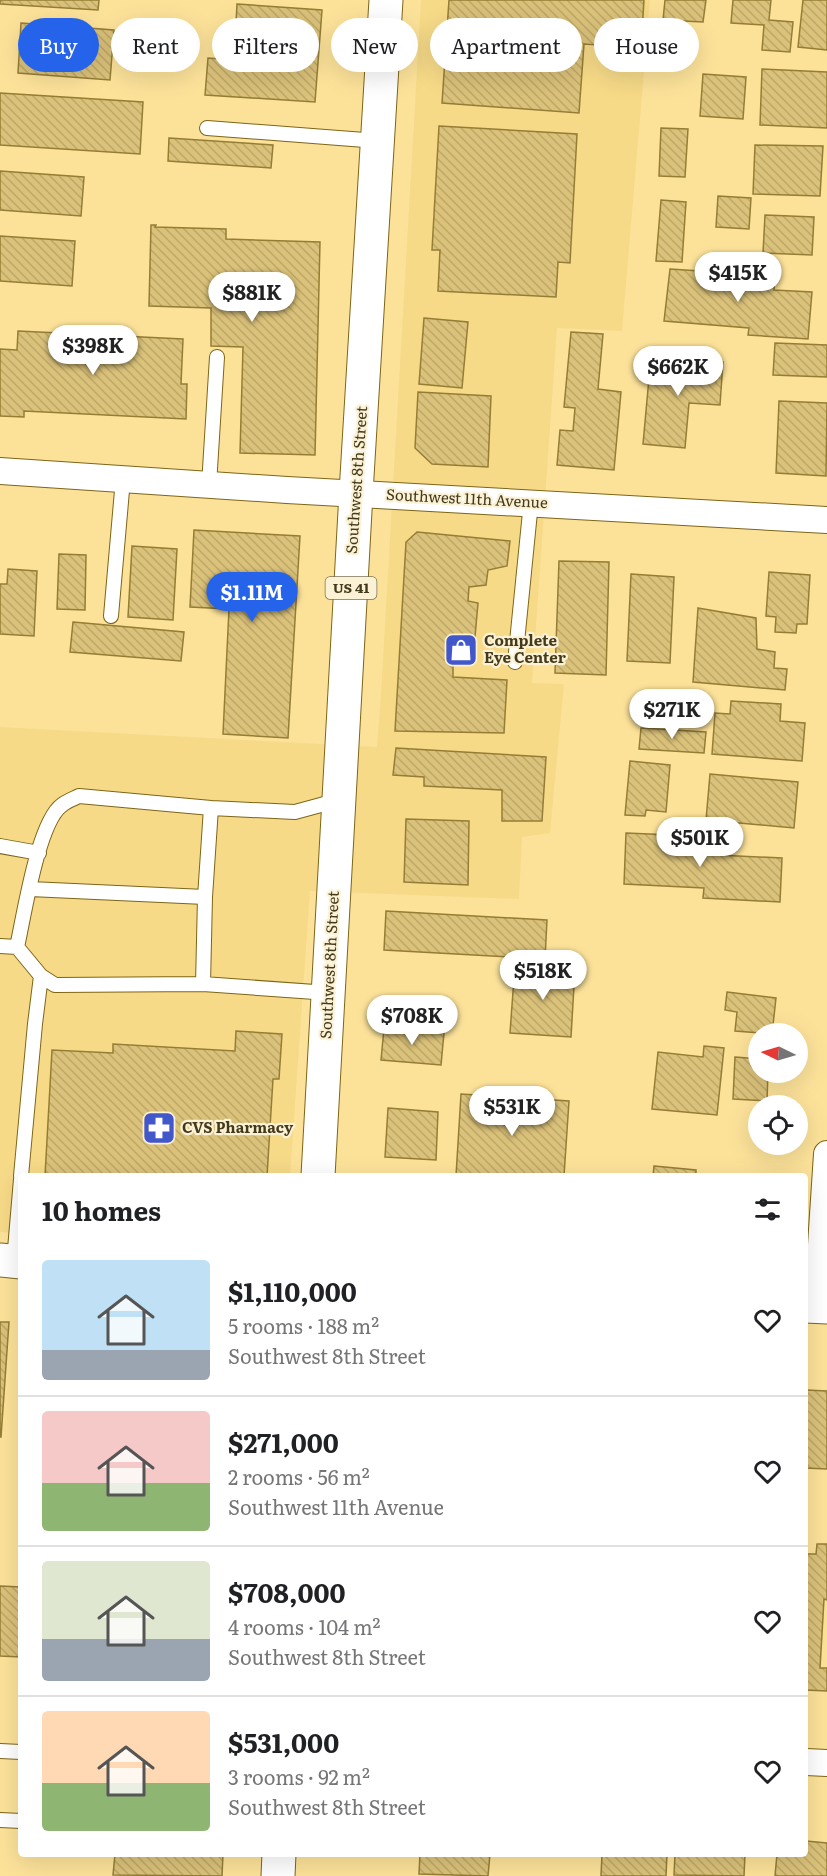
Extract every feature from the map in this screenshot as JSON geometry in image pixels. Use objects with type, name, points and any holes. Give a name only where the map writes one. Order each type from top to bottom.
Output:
[{"type":"main road","name":"Southwest 8th Street","points":[[318,1173],[386,0]]},
{"type":"main road","points":[[278,1876],[279,1857]]},
{"type":"street","name":"Southwest 11th Avenue","points":[[0,471],[827,520]]},
{"type":"street","points":[[817,1306],[827,1154]]},
{"type":"street","points":[[808,1762],[827,1763]]},
{"type":"lane","points":[[207,128],[378,141]]},
{"type":"lane","points":[[209,485],[217,357]]},
{"type":"lane","points":[[111,616],[123,479]]},
{"type":"lane","points":[[515,662],[531,502]]},
{"type":"lane","points":[[17,947],[47,826],[60,806],[79,796],[211,808],[295,812],[339,800]]},
{"type":"lane","points":[[203,984],[205,897],[211,808]]},
{"type":"lane","points":[[0,846],[39,853]]},
{"type":"lane","points":[[30,889],[205,897]]},
{"type":"lane","points":[[0,946],[17,947],[41,976],[55,985],[203,984],[328,993]]},
{"type":"lane","points":[[21,1173],[34,1024],[41,976]]},
{"type":"lane","points":[[12,1261],[18,1206]]},
{"type":"lane","points":[[0,1751],[18,1752]]},
{"type":"lane","points":[[0,1820],[18,1821]]},
{"type":"shaded area","points":[[421,0],[650,0],[648,18],[594,18],[594,72],[644,72],[622,331],[557,328],[532,683],[564,684],[550,833],[522,837],[519,899],[310,891],[290,1173],[18,1173],[18,1233],[0,1232],[0,727],[377,747]]},
{"type":"building","points":[[0,0],[99,0],[98,10],[0,4]]},
{"type":"building","points":[[449,0],[644,0],[643,18],[594,18],[594,45],[584,44],[582,72],[582,18],[448,18]]},
{"type":"building","points":[[665,0],[706,0],[703,22],[699,22],[699,18],[663,18]]},
{"type":"building","points":[[733,0],[771,0],[769,20],[793,22],[790,52],[762,50],[764,25],[731,23]]},
{"type":"building","points":[[803,0],[827,0],[827,50],[798,47]]},
{"type":"building","points":[[237,4],[322,10],[319,49],[319,18],[236,18]]},
{"type":"building","points":[[99,29],[111,30],[110,80],[18,73],[99,72]]},
{"type":"building","points":[[208,58],[212,58],[212,72],[317,72],[315,102],[205,95]]},
{"type":"building","points":[[762,69],[827,72],[827,128],[760,125]]},
{"type":"building","points":[[444,72],[582,72],[579,113],[442,103]]},
{"type":"building","points":[[703,74],[746,77],[743,119],[700,116]]},
{"type":"building","points":[[0,93],[143,102],[140,154],[0,145]]},
{"type":"building","points":[[439,126],[577,134],[570,263],[558,262],[556,297],[438,291],[440,250],[432,250]]},
{"type":"building","points":[[661,128],[688,129],[685,177],[659,176]]},
{"type":"building","points":[[169,138],[273,145],[271,168],[168,161]]},
{"type":"building","points":[[755,145],[823,146],[820,196],[753,194]]},
{"type":"building","points":[[0,171],[84,177],[81,216],[0,210]]},
{"type":"building","points":[[718,196],[751,198],[749,229],[716,227]]},
{"type":"building","points":[[661,200],[686,202],[682,262],[656,261]]},
{"type":"building","points":[[765,215],[814,217],[812,255],[763,253]]},
{"type":"building","points":[[151,225],[226,229],[226,239],[320,242],[315,455],[240,453],[243,347],[211,346],[211,308],[149,306]]},
{"type":"building","points":[[0,236],[75,241],[72,286],[0,281]]},
{"type":"building","points":[[670,269],[775,276],[774,290],[812,292],[808,339],[748,335],[749,328],[664,321]]},
{"type":"building","points":[[424,318],[468,322],[462,388],[419,384]]},
{"type":"building","points":[[18,331],[183,339],[181,384],[187,384],[186,419],[24,411],[24,417],[0,416],[0,349],[17,350]]},
{"type":"building","points":[[571,332],[603,334],[598,389],[621,392],[614,470],[557,465],[560,430],[573,431],[575,408],[564,407]]},
{"type":"building","points":[[775,343],[827,345],[827,377],[773,375]]},
{"type":"building","points":[[651,356],[723,362],[720,405],[689,403],[685,448],[643,444]]},
{"type":"building","points":[[418,392],[491,396],[488,467],[432,464],[415,448]]},
{"type":"building","points":[[779,401],[827,403],[826,476],[776,473]]},
{"type":"building","points":[[194,530],[300,536],[288,738],[223,734],[229,609],[190,607]]},
{"type":"building","points":[[417,532],[510,541],[507,566],[488,570],[486,585],[469,587],[468,601],[478,603],[473,659],[453,662],[453,677],[507,680],[504,733],[395,731],[406,542]]},
{"type":"building","points":[[132,546],[177,549],[173,620],[128,617]]},
{"type":"building","points":[[59,554],[86,555],[85,610],[57,609]]},
{"type":"building","points":[[559,561],[609,562],[606,675],[555,673]]},
{"type":"building","points":[[8,569],[37,571],[34,636],[0,634],[0,584],[7,584]]},
{"type":"building","points":[[769,572],[810,575],[807,624],[797,624],[796,633],[775,632],[776,617],[766,616]]},
{"type":"building","points":[[631,574],[674,577],[670,663],[627,661]]},
{"type":"building","points":[[698,608],[756,618],[757,649],[775,652],[774,668],[787,669],[785,690],[693,682]]},
{"type":"building","points":[[73,622],[184,632],[181,661],[70,652]]},
{"type":"building","points":[[731,701],[781,704],[780,721],[805,723],[802,761],[712,754],[715,713],[730,714]]},
{"type":"building","points":[[641,728],[706,732],[704,753],[639,749]]},
{"type":"building","points":[[396,748],[546,757],[542,821],[502,821],[502,790],[424,786],[424,777],[393,775]]},
{"type":"building","points":[[630,761],[670,765],[666,812],[646,810],[645,816],[625,815]]},
{"type":"building","points":[[710,774],[798,782],[794,828],[706,820]]},
{"type":"building","points":[[406,819],[469,821],[468,885],[404,882]]},
{"type":"building","points":[[626,833],[719,837],[717,855],[782,858],[780,902],[703,898],[704,888],[624,884]]},
{"type":"building","points":[[386,911],[547,920],[545,959],[384,950]]},
{"type":"building","points":[[515,964],[575,969],[571,1037],[510,1033]]},
{"type":"building","points":[[727,992],[776,998],[773,1023],[748,1023],[748,1032],[735,1031],[737,1012],[725,1010]]},
{"type":"building","points":[[384,1028],[444,1033],[441,1065],[381,1060]]},
{"type":"building","name":"CVS Pharmacy","points":[[236,1031],[282,1034],[279,1079],[273,1079],[267,1173],[45,1173],[52,1050],[113,1053],[113,1044],[235,1051]]},
{"type":"building","points":[[704,1046],[724,1048],[717,1115],[652,1109],[658,1052],[703,1057]]},
{"type":"building","points":[[735,1057],[748,1058],[748,1083],[768,1083],[767,1095],[748,1095],[748,1100],[733,1099]]},
{"type":"building","points":[[461,1094],[569,1101],[564,1173],[456,1173]]},
{"type":"building","points":[[388,1108],[438,1112],[436,1160],[385,1157]]},
{"type":"building","points":[[654,1166],[696,1170],[696,1173],[653,1173]]},
{"type":"building","points":[[0,1322],[9,1322],[1,1437],[0,1437]]},
{"type":"building","points":[[808,1390],[827,1391],[827,1469],[808,1468]]},
{"type":"building","points":[[817,1544],[827,1544],[827,1600],[824,1599],[820,1668],[827,1668],[827,1691],[808,1690],[808,1554],[816,1554]]},
{"type":"building","points":[[0,1586],[18,1587],[18,1657],[0,1656]]},
{"type":"building","points":[[808,1841],[827,1843],[827,1876],[775,1876],[777,1857],[808,1857]]},
{"type":"building","points":[[115,1857],[223,1857],[222,1876],[113,1875]]},
{"type":"building","points":[[420,1857],[490,1857],[488,1876],[419,1874]]},
{"type":"building","points":[[602,1857],[667,1857],[666,1876],[601,1876]]},
{"type":"building","points":[[675,1857],[745,1857],[744,1876],[674,1875]]},
{"type":"place","name":"Complete Eye Center","points":[[461,650]]},
{"type":"place","name":"CVS Pharmacy","points":[[159,1128]]}]
